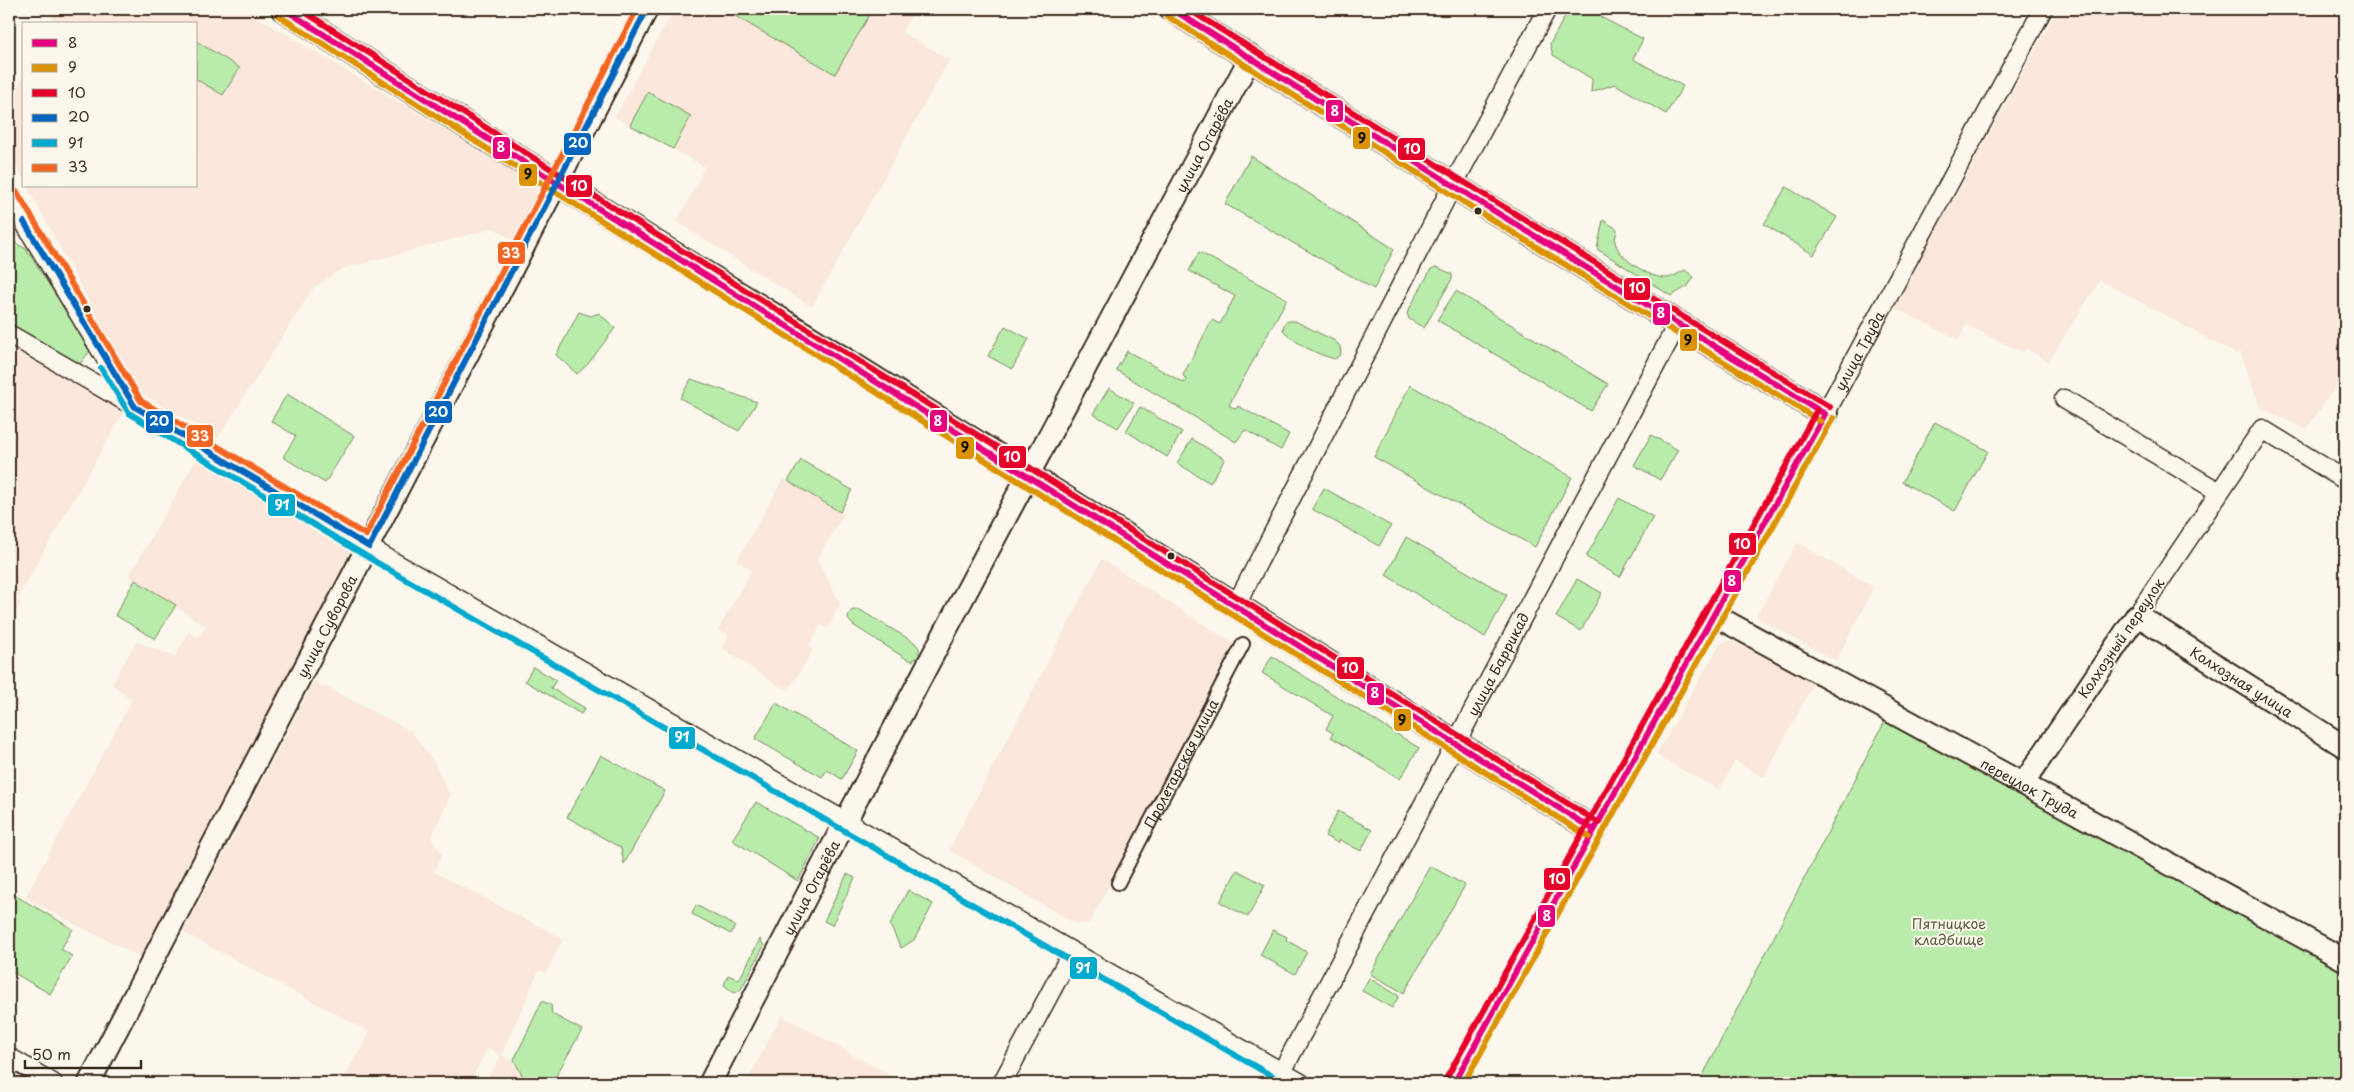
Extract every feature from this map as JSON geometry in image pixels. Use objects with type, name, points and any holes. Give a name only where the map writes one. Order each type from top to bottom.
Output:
[{"type":"main road","points":[[284,9],[557,183],[1594,830]]},
{"type":"main road","points":[[1172,9],[1677,325],[1825,414]]},
{"type":"street","name":"улица Суворова","points":[[89,1083],[647,9]]},
{"type":"street","points":[[1236,605],[1453,185],[1547,9]]},
{"type":"street","name":"улица Труда","points":[[1454,1083],[1825,414],[2043,9]]},
{"type":"street","name":"улица Огарёва","points":[[710,1083],[941,638],[1250,58]]},
{"type":"street","points":[[12,207],[135,407]]},
{"type":"street","name":"улица Баррикад","points":[[1279,1078],[1677,325]]},
{"type":"street","points":[[9,334],[369,547],[1072,952],[1279,1078],[1301,1083]]},
{"type":"street","points":[[2064,399],[2218,492]]},
{"type":"street","name":"Колхозный переулок","points":[[2023,784],[2262,429],[2345,479]]},
{"type":"street","name":"переулок Труда","points":[[1714,615],[2345,960]]},
{"type":"street","name":"Колхозная улица","points":[[2136,615],[2345,747]]},
{"type":"street","name":"Пролетарская улица","points":[[1118,883],[1243,644]]},
{"type":"street","points":[[1002,1083],[1072,952]]},
{"type":"street","points":[[9,1057],[54,1083]]},
{"type":"shaded area","points":[[57,9],[244,9],[534,183],[538,196],[515,241],[494,228],[342,269],[314,287],[218,438],[137,391],[28,188],[198,188],[198,22],[51,22]]},
{"type":"shaded area","points":[[674,9],[862,9],[875,17],[880,9],[900,9],[911,16],[902,32],[949,60],[812,307],[677,222],[705,167],[615,117]]},
{"type":"shaded area","points":[[2058,9],[2345,9],[2345,385],[2339,381],[2306,430],[2260,407],[2240,351],[2235,353],[2100,280],[2048,362],[2026,348],[2023,352],[1966,325],[1959,340],[1894,308]]},
{"type":"shaded area","points":[[22,78],[22,176],[9,153],[9,103]]},
{"type":"shaded area","points":[[9,341],[126,408],[16,600],[21,603],[9,623]]},
{"type":"shaded area","points":[[200,453],[351,544],[352,553],[142,958],[25,898],[132,700],[112,684],[136,642],[175,656],[189,632],[198,638],[206,626],[129,576]]},
{"type":"shaded area","points":[[783,479],[844,514],[817,559],[840,604],[827,629],[821,625],[809,646],[813,650],[790,687],[784,689],[722,648],[729,636],[718,630],[752,570],[737,561]]},
{"type":"shaded area","points":[[1797,543],[1874,587],[1836,661],[1756,617]]},
{"type":"shaded area","points":[[1102,559],[1235,645],[1089,924],[1076,924],[949,850]]},
{"type":"shaded area","points":[[1730,641],[1744,644],[1816,679],[1764,777],[1735,761],[1719,790],[1656,755],[1720,644]]},
{"type":"shaded area","points":[[314,681],[411,731],[435,764],[450,796],[431,838],[442,855],[434,872],[563,939],[546,973],[539,970],[501,1055],[510,1060],[522,1073],[526,1083],[485,1083],[501,1056],[488,1048],[469,1083],[341,1083],[370,1032],[183,932]]},
{"type":"shaded area","points":[[9,695],[20,702],[9,722]]},
{"type":"shaded area","points":[[782,1015],[903,1083],[746,1083]]},
{"type":"green space","points":[[723,9],[857,9],[869,16],[835,74]]},
{"type":"green space","points":[[1569,9],[1585,9],[1643,39],[1633,59],[1683,86],[1666,114],[1615,84],[1591,92],[1592,79],[1553,55],[1550,44]]},
{"type":"green space","points":[[198,42],[240,68],[223,95],[198,80]]},
{"type":"green space","points":[[648,92],[691,116],[673,149],[630,125]]},
{"type":"green space","points":[[1251,156],[1394,249],[1374,289],[1225,204]]},
{"type":"green space","points":[[1786,187],[1837,217],[1814,255],[1764,224]]},
{"type":"green space","points":[[1603,220],[1617,229],[1615,241],[1617,248],[1628,260],[1644,271],[1660,277],[1667,278],[1685,270],[1694,277],[1688,286],[1671,296],[1597,249]]},
{"type":"green space","points":[[9,239],[26,249],[91,350],[79,365],[9,324]]},
{"type":"green space","points":[[1199,252],[1287,299],[1229,405],[1236,409],[1238,406],[1289,434],[1281,450],[1245,430],[1236,442],[1116,370],[1127,351],[1184,383],[1186,380],[1183,375],[1212,320],[1220,324],[1235,296],[1189,271]]},
{"type":"green space","points":[[1436,267],[1452,274],[1452,279],[1424,328],[1409,319],[1407,313],[1431,269]]},
{"type":"green space","points":[[1456,291],[1608,384],[1591,411],[1437,320]]},
{"type":"green space","points":[[579,312],[591,316],[599,313],[615,328],[588,364],[577,374],[556,355]]},
{"type":"green space","points":[[1288,321],[1295,321],[1335,341],[1340,346],[1341,354],[1335,359],[1321,355],[1300,344],[1283,330],[1284,324]]},
{"type":"green space","points":[[1005,326],[1029,339],[1012,369],[988,356]]},
{"type":"green space","points":[[691,379],[757,402],[739,431],[680,398]]},
{"type":"green space","points":[[1410,385],[1572,477],[1535,547],[1374,457]]},
{"type":"green space","points":[[1109,388],[1134,403],[1118,428],[1093,414]]},
{"type":"green space","points":[[287,394],[354,436],[325,483],[283,457],[296,436],[271,421]]},
{"type":"green space","points":[[1140,407],[1182,432],[1167,457],[1126,431]]},
{"type":"green space","points":[[1935,422],[1988,451],[1955,511],[1902,482]]},
{"type":"green space","points":[[1651,435],[1678,450],[1660,480],[1634,465]]},
{"type":"green space","points":[[1192,439],[1225,459],[1210,483],[1177,463]]},
{"type":"green space","points":[[801,460],[852,490],[840,512],[788,481]]},
{"type":"green space","points":[[1324,488],[1391,526],[1379,546],[1312,509]]},
{"type":"green space","points":[[1619,498],[1653,517],[1620,577],[1586,557]]},
{"type":"green space","points":[[1406,537],[1507,595],[1485,637],[1386,575]]},
{"type":"green space","points":[[1577,579],[1602,593],[1581,631],[1556,617]]},
{"type":"green space","points":[[135,580],[176,605],[155,639],[115,615]]},
{"type":"green space","points":[[853,610],[860,610],[914,642],[919,648],[919,656],[912,661],[905,658],[853,625],[848,619],[849,613]]},
{"type":"green space","points":[[1272,656],[1419,748],[1400,779],[1331,737],[1333,733],[1326,729],[1333,716],[1262,673]]},
{"type":"green space","points":[[533,667],[556,680],[551,688],[585,708],[581,714],[525,681]]},
{"type":"green space","points":[[776,703],[858,751],[842,779],[827,770],[822,777],[755,739]]},
{"type":"green space","name":"Пятницкое кладбище","points":[[1885,721],[2345,972],[2345,1083],[1699,1083]]},
{"type":"green space","points":[[601,755],[665,791],[624,864],[621,848],[567,817]]},
{"type":"green space","points":[[756,802],[820,838],[798,881],[732,840]]},
{"type":"green space","points":[[1338,811],[1372,830],[1361,851],[1340,840],[1338,843],[1325,836]]},
{"type":"green space","points":[[1430,866],[1465,885],[1404,993],[1370,974]]},
{"type":"green space","points":[[1237,870],[1265,885],[1248,917],[1220,902]]},
{"type":"green space","points":[[847,874],[855,878],[832,925],[824,921]]},
{"type":"green space","points":[[908,890],[933,904],[914,940],[901,948],[890,925]]},
{"type":"green space","points":[[11,893],[73,929],[61,949],[72,956],[50,994],[9,970],[9,898]]},
{"type":"green space","points":[[696,905],[735,926],[731,934],[692,914]]},
{"type":"green space","points":[[1273,930],[1287,937],[1286,940],[1307,952],[1295,974],[1260,955]]},
{"type":"green space","points":[[760,939],[764,946],[740,991],[734,993],[724,985],[728,975],[739,980]]},
{"type":"green space","points":[[1369,978],[1399,996],[1392,1008],[1362,991]]},
{"type":"green space","points":[[542,1001],[551,1005],[552,1014],[582,1030],[552,1083],[526,1083],[514,1060]]},
{"type":"transit line","name":"8","points":[[284,9],[535,169],[1594,830]]},
{"type":"transit line","name":"10","points":[[300,9],[540,162],[1599,823]]},
{"type":"transit line","name":"33","points":[[17,192],[141,401],[366,535],[637,9]]},
{"type":"transit line","name":"20","points":[[369,547],[647,9]]},
{"type":"transit line","name":"8","points":[[1172,9],[1491,209],[1825,414]]},
{"type":"transit line","name":"10","points":[[1188,9],[1496,202],[1830,407]]},
{"type":"transit line","name":"9","points":[[279,16],[530,176],[1589,837]]},
{"type":"transit line","name":"9","points":[[1167,16],[1486,216],[1820,421]]},
{"type":"transit line","name":"20","points":[[24,222],[135,407],[369,547]]},
{"type":"transit line","name":"91","points":[[101,368],[129,413],[189,450],[381,565],[1284,1083]]},
{"type":"transit line","name":"10","points":[[1446,1079],[1817,410]]},
{"type":"transit line","name":"8","points":[[1454,1083],[1825,414]]},
{"type":"transit line","name":"9","points":[[1464,1083],[1833,418]]}]
